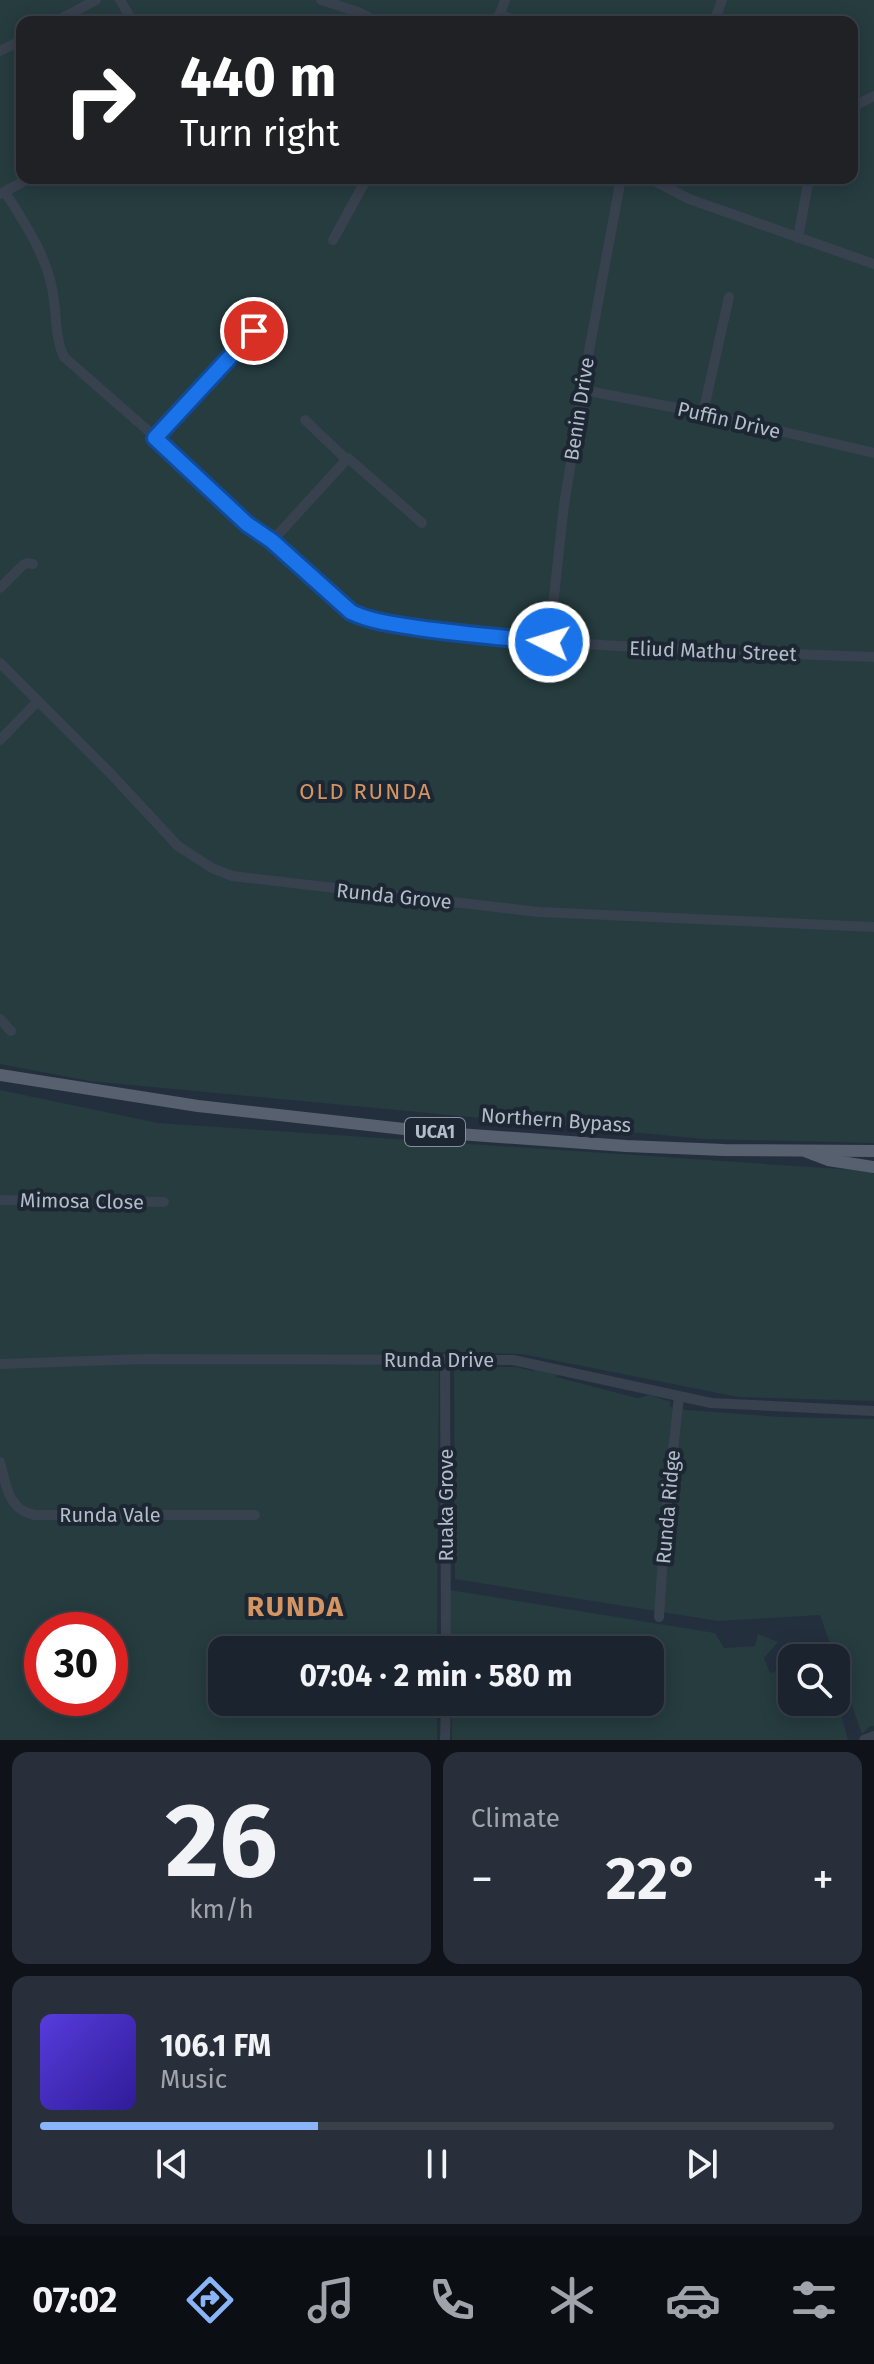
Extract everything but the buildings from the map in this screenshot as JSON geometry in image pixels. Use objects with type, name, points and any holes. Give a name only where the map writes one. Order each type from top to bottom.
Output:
[{"type":"main road","name":"Northern Bypass","points":[[0,1075],[198,1106],[431,1132],[626,1146],[874,1151]]},
{"type":"main road","points":[[804,1150],[828,1160],[874,1167]]},
{"type":"street","points":[[66,16],[96,0]]},
{"type":"street","points":[[321,0],[366,16]]},
{"type":"street","points":[[333,240],[364,184]]},
{"type":"street","name":"Benin Drive","points":[[549,642],[564,505],[620,184]]},
{"type":"street","points":[[660,184],[689,199],[874,264]]},
{"type":"street","points":[[798,238],[808,184]]},
{"type":"street","name":"Eliud Mathu Street","points":[[2,193],[45,263],[53,288],[59,346],[64,357],[247,524],[272,541],[351,612],[366,620],[549,642],[874,657]]},
{"type":"street","points":[[703,413],[729,297]]},
{"type":"street","points":[[155,438],[254,331]]},
{"type":"street","name":"Puffin Drive","points":[[583,390],[703,413],[874,453]]},
{"type":"street","points":[[305,420],[422,523]]},
{"type":"street","points":[[272,541],[346,459]]},
{"type":"street","points":[[0,588],[23,565],[33,564]]},
{"type":"street","name":"Runda Grove","points":[[0,663],[178,846],[212,868],[232,876],[539,912],[874,927]]},
{"type":"street","points":[[0,740],[38,701]]},
{"type":"street","points":[[0,1019],[11,1031]]},
{"type":"street","name":"Mimosa Close","points":[[0,1200],[164,1202]]},
{"type":"street","name":"Runda Drive","points":[[0,1364],[145,1359],[513,1360],[679,1397],[740,1406],[874,1411]]},
{"type":"street","name":"Ruaka Grove","points":[[445,1359],[446,1636]]},
{"type":"street","name":"Runda Ridge","points":[[659,1617],[666,1512],[679,1397]]},
{"type":"street","name":"Runda Vale","points":[[0,1462],[14,1503],[23,1513],[255,1515]]},
{"type":"street","points":[[445,1740],[446,1716]]},
{"type":"street","points":[[864,1740],[874,1736]]},
{"type":"green space","points":[[0,0],[874,0],[874,1143],[704,1139],[89,1081],[0,1064]]},
{"type":"green space","points":[[0,1090],[158,1123],[870,1171],[874,1174],[874,1401],[738,1397],[522,1354],[439,1352],[437,1636],[208,1636],[208,1716],[437,1716],[437,1740],[0,1740]]},
{"type":"green space","points":[[454,1366],[536,1369],[637,1398],[650,1395],[671,1402],[669,1406],[687,1410],[780,1417],[874,1419],[874,1726],[862,1734],[850,1700],[850,1644],[830,1644],[820,1615],[718,1621],[455,1579]]},
{"type":"green space","points":[[450,1590],[715,1633],[724,1648],[755,1646],[758,1634],[778,1642],[764,1658],[770,1673],[778,1670],[778,1716],[841,1716],[848,1740],[452,1740],[452,1716],[664,1716],[664,1636],[451,1636]]},
{"type":"district","name":"OLD RUNDA","points":[[366,791]]},
{"type":"district","name":"RUNDA","points":[[296,1606]]},
{"type":"route","points":[[254,331],[155,438],[247,524],[272,541],[351,612],[366,620],[549,642]]}]
